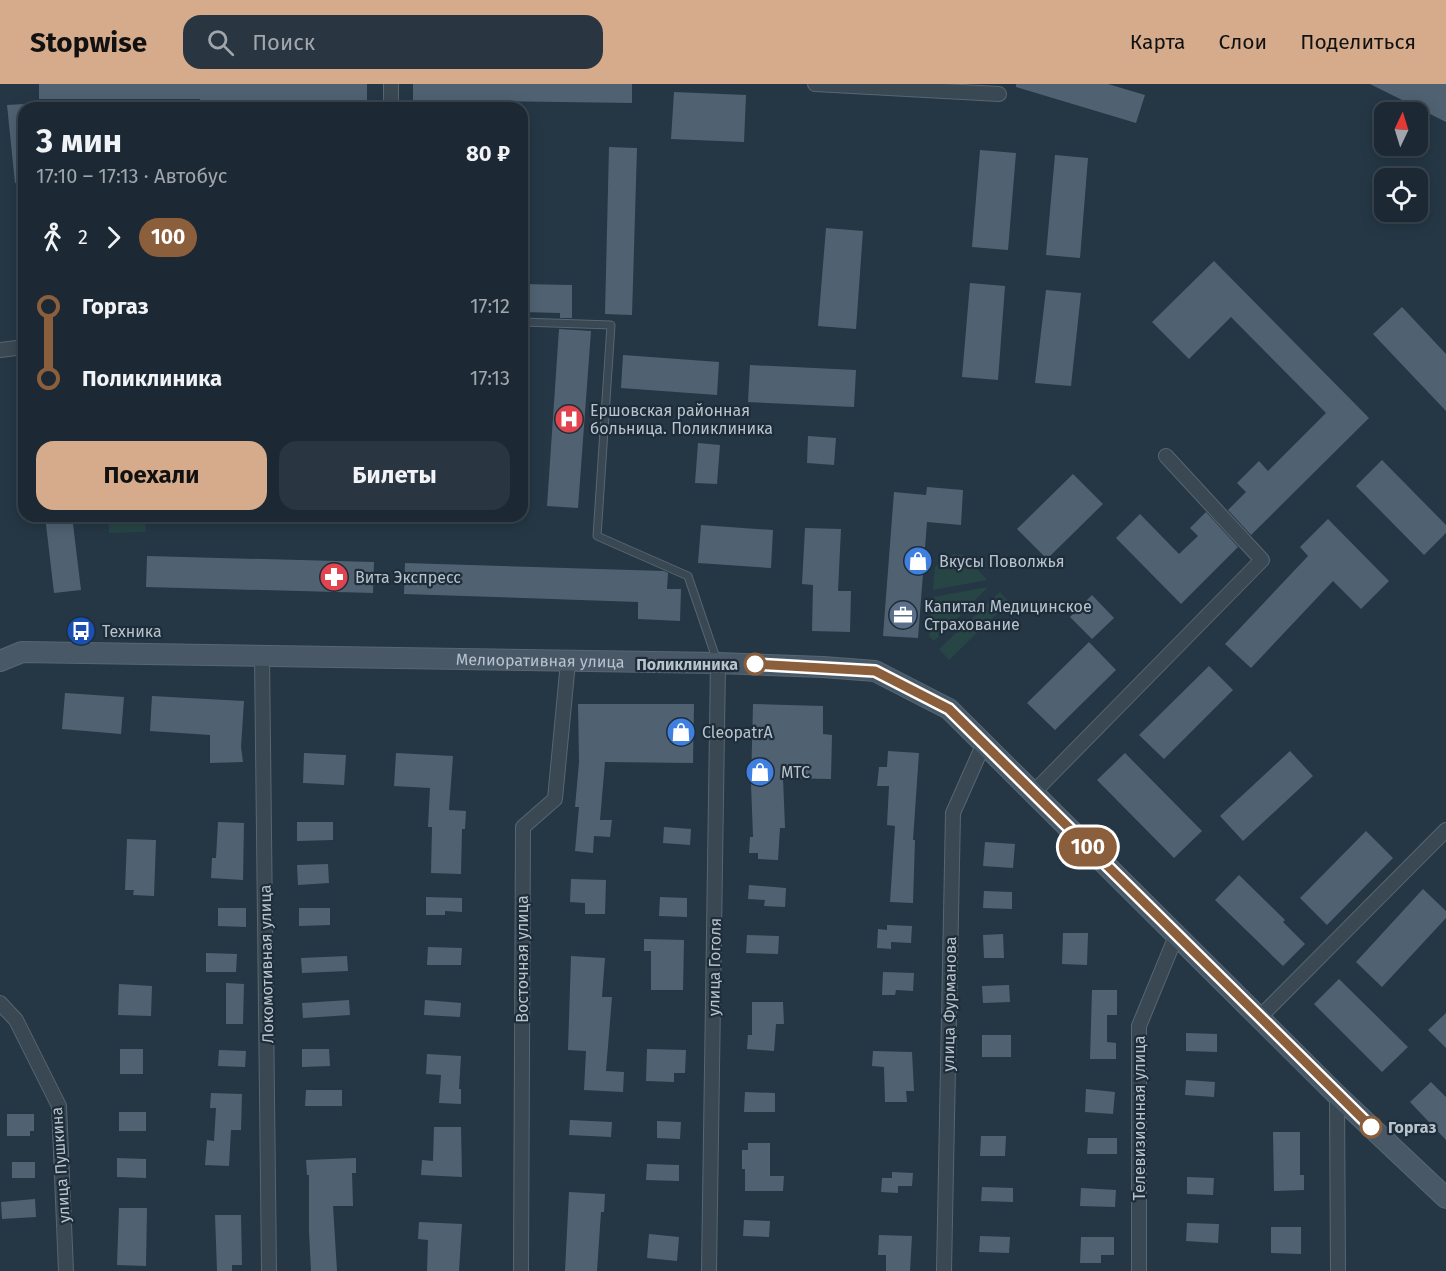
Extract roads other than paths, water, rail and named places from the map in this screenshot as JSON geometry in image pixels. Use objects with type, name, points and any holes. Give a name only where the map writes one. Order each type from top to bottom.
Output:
[{"type":"main road","name":"Мелиоративная улица","points":[[0,660],[22,652],[718,663],[875,671],[949,709],[1337,1095],[1446,1198]]},
{"type":"street","points":[[391,84],[391,102]]},
{"type":"street","points":[[815,84],[999,94]]},
{"type":"street","points":[[0,350],[18,348]]},
{"type":"street","points":[[1034,793],[1262,560],[1166,456]]},
{"type":"street","name":"Локомотивная улица","points":[[262,657],[269,1271]]},
{"type":"street","name":"Восточная улица","points":[[521,1271],[523,827],[555,800],[567,662]]},
{"type":"street","name":"улица Гоголя","points":[[709,1271],[718,663]]},
{"type":"street","name":"улица Фурманова","points":[[944,1271],[953,813],[984,743]]},
{"type":"street","points":[[1259,1018],[1446,830]]},
{"type":"street","name":"Телевизионная улица","points":[[1139,1271],[1139,1026],[1176,936]]},
{"type":"street","name":"улица Пушкина","points":[[0,1003],[16,1020],[59,1106],[66,1271]]},
{"type":"street","points":[[1337,1095],[1338,1271]]},
{"type":"lane","points":[[528,322],[611,325],[597,536],[688,576],[718,663]]},
{"type":"place","name":"Ершовская районная больница. Поликлиника","points":[[569,419]]},
{"type":"place","name":"Вкусы Поволжья","points":[[918,561]]},
{"type":"place","name":"Вита Экспресс","points":[[334,577]]},
{"type":"place","name":"Капитал Медицинское Страхование","points":[[903,615]]},
{"type":"place","name":"Техника","points":[[81,631]]},
{"type":"place","name":"Поликлиника","points":[[755,664]]},
{"type":"place","name":"CleopatrA","points":[[681,732]]},
{"type":"place","name":"МТС","points":[[760,772]]},
{"type":"place","name":"Горгаз","points":[[1371,1127]]}]
